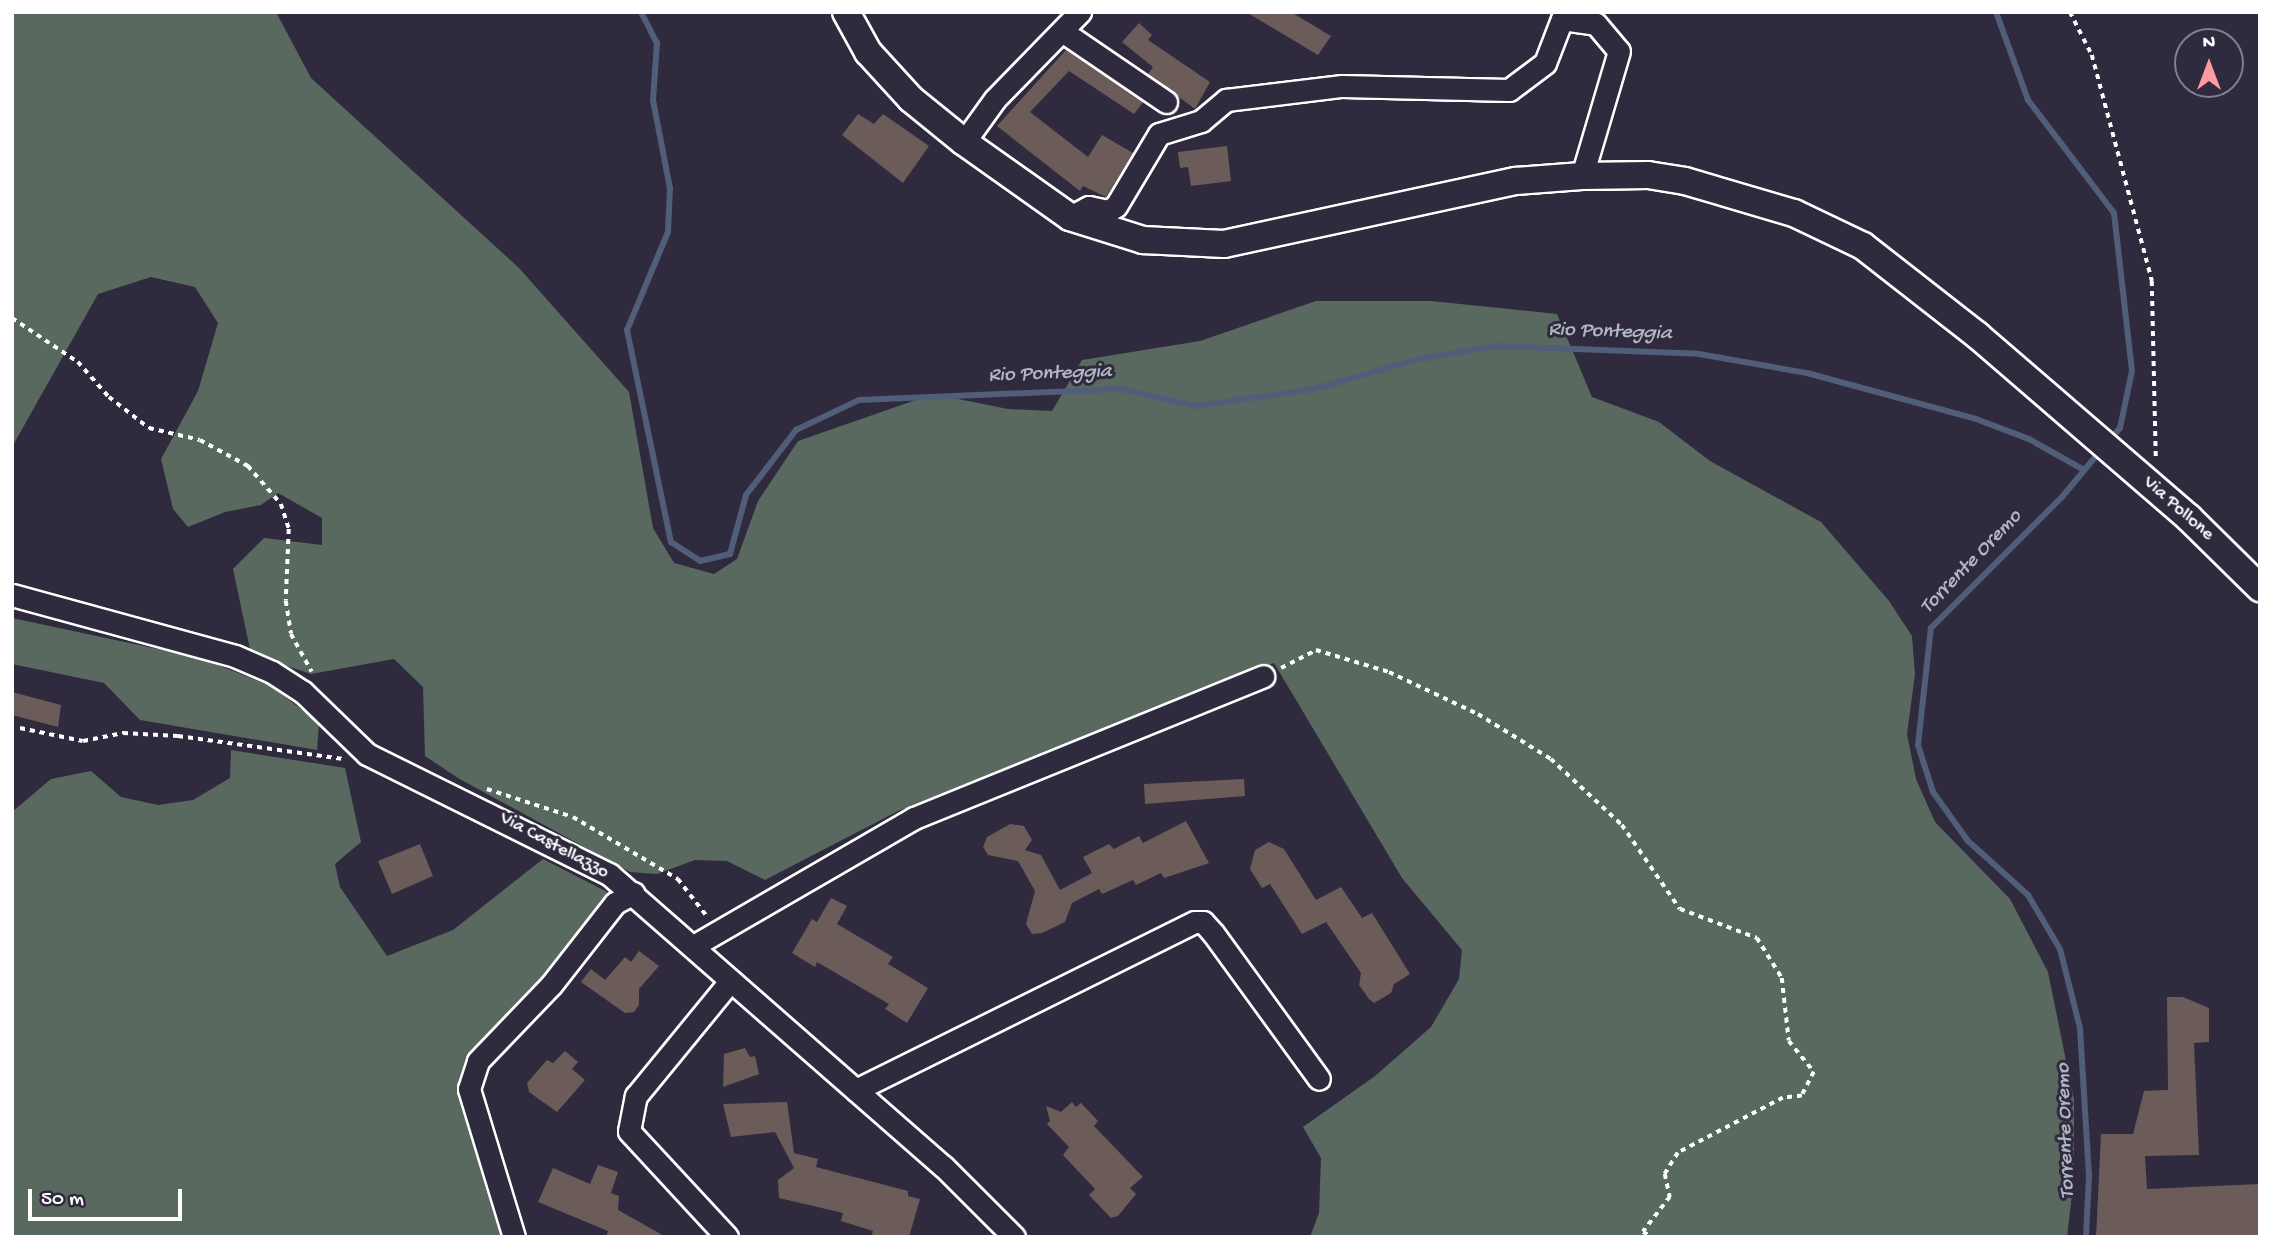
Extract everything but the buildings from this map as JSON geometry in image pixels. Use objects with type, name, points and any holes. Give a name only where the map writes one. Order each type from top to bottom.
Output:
[{"type":"street","name":"Via Pollone","points":[[846,12],[868,52],[911,99],[964,142],[1062,212],[1143,240],[1224,244],[1516,181],[1582,176],[1648,176],[1722,190],[1794,213],[1863,246],[1977,335],[2160,493],[2260,589]]},
{"type":"street","points":[[964,142],[995,99],[1080,12]]},
{"type":"street","points":[[1062,212],[1089,207],[1108,211],[1116,206],[1159,134],[1201,121],[1226,100],[1342,86],[1509,90],[1545,63],[1562,19],[1596,24],[1619,51],[1582,176]]},
{"type":"street","points":[[1062,32],[1166,102]]},
{"type":"street","name":"Via Castellazzo","points":[[12,595],[235,656],[272,672],[322,711],[367,754],[501,817],[609,874],[695,945],[730,981],[856,1090],[1014,1237]]},
{"type":"street","points":[[695,945],[914,818],[1264,676]]},
{"type":"street","points":[[514,1237],[469,1088],[478,1061],[551,985],[615,903],[634,893]]},
{"type":"street","points":[[856,1090],[1195,922],[1203,922],[1213,933],[1319,1079]]},
{"type":"street","points":[[727,1237],[629,1130],[636,1096],[730,981]]},
{"type":"path","points":[[2070,12],[2092,55],[2152,281],[2154,441],[2160,493]]},
{"type":"path","points":[[12,318],[78,362],[109,397],[149,428],[200,440],[248,466],[281,504],[289,529],[286,601],[291,634],[308,658],[322,711]]},
{"type":"path","points":[[1264,676],[1316,650],[1389,672],[1478,714],[1551,759],[1622,825],[1680,908],[1757,938],[1782,978],[1789,1041],[1814,1072],[1802,1096],[1783,1098],[1678,1153],[1665,1174],[1670,1197],[1643,1232],[1653,1237]]},
{"type":"path","points":[[20,728],[83,741],[123,733],[178,736],[315,758],[354,759],[367,754]]},
{"type":"path","points":[[480,787],[573,817],[678,879],[719,930]]},
{"type":"green space","points":[[12,12],[276,12],[311,78],[519,268],[629,392],[653,528],[674,563],[714,574],[737,559],[758,501],[798,441],[933,394],[1008,409],[1052,411],[1082,360],[1200,341],[1316,301],[1431,301],[1557,314],[1592,397],[1659,422],[1710,461],[1821,522],[1889,601],[1912,636],[1915,674],[1907,734],[1916,779],[1935,822],[2010,899],[2048,972],[2074,1100],[2074,1177],[2067,1237],[1310,1237],[1319,1213],[1321,1158],[1303,1127],[1375,1076],[1431,1027],[1459,979],[1462,950],[1402,878],[1274,663],[898,811],[765,880],[727,861],[695,860],[657,874],[630,872],[458,778],[425,756],[423,687],[394,659],[311,674],[251,654],[233,569],[264,538],[322,545],[322,518],[278,493],[261,505],[225,512],[188,527],[173,509],[161,459],[198,391],[218,323],[195,287],[151,277],[98,294],[12,447]]},
{"type":"green space","points":[[12,618],[200,658],[271,686],[319,723],[317,750],[140,720],[104,683],[12,664]]},
{"type":"green space","points":[[231,750],[345,768],[361,842],[335,864],[340,887],[387,956],[453,930],[543,859],[615,896],[462,1095],[477,1158],[505,1237],[12,1237],[12,812],[51,779],[91,771],[121,797],[158,805],[193,800],[230,778]]},
{"type":"waterway","name":"Rio Ponteggia","points":[[641,12],[657,43],[653,100],[670,188],[668,232],[627,330],[671,542],[700,561],[730,554],[746,495],[796,430],[859,400],[1121,389],[1195,406],[1314,389],[1415,360],[1495,346],[1699,354],[1807,373],[1976,419],[2029,439],[2084,470]]},
{"type":"waterway","name":"Torrente Oremo","points":[[1996,12],[2028,100],[2114,213],[2132,371],[2120,428],[2108,442]]},
{"type":"waterway","name":"Torrente Oremo","points":[[2086,1237],[2089,1176],[2080,1028],[2060,949],[2028,895],[1968,841],[1933,792],[1918,745],[1931,628],[2062,497],[2101,450]]}]
